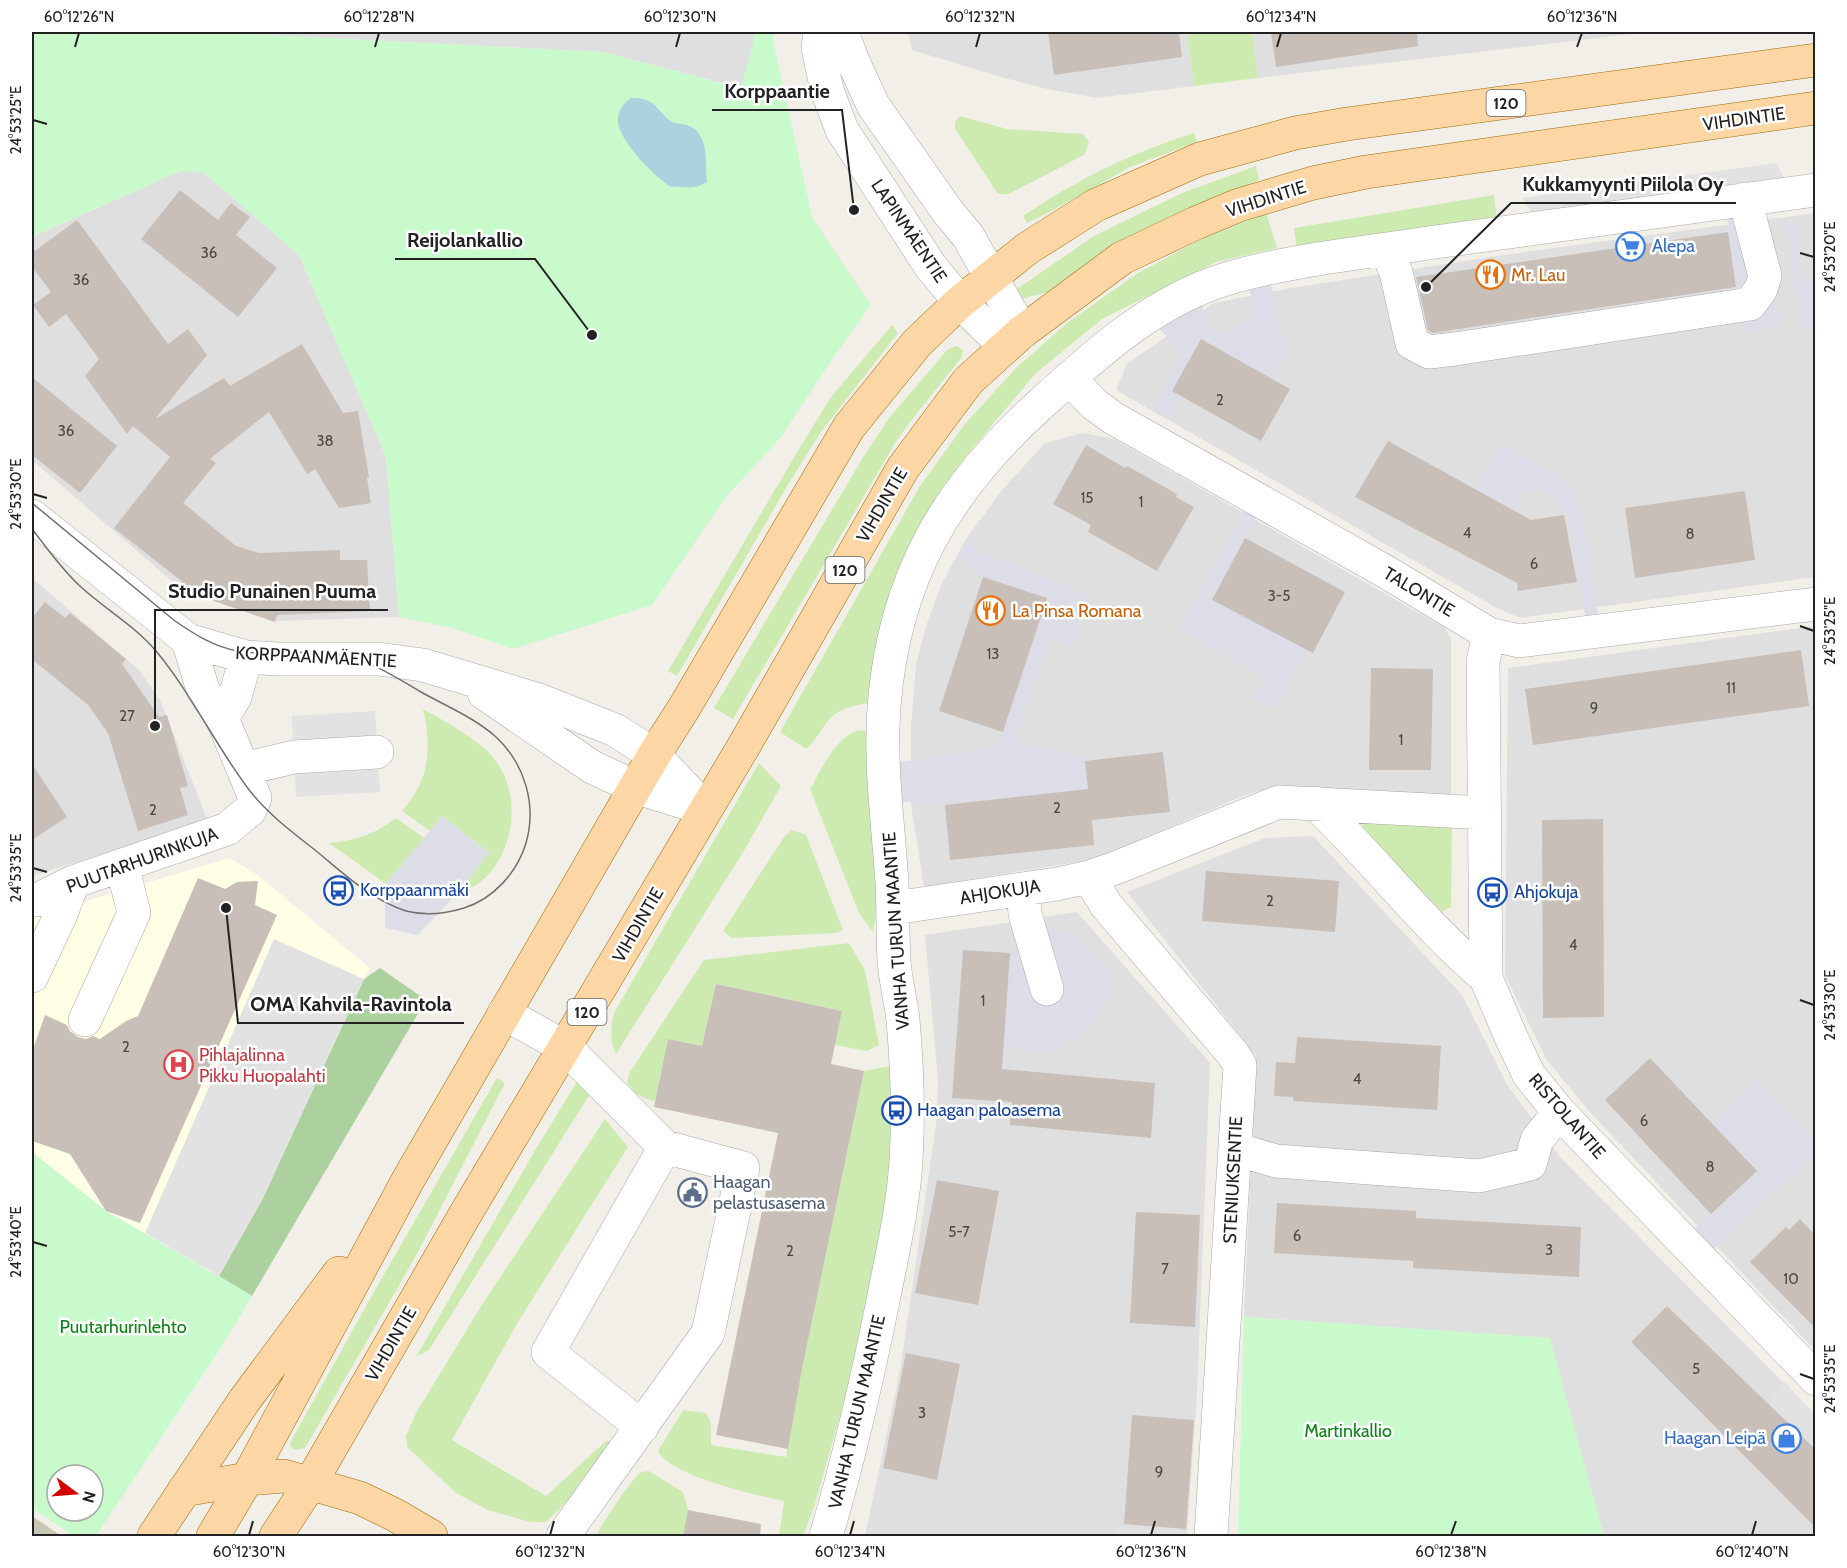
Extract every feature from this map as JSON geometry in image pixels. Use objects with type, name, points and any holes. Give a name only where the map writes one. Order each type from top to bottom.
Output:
[{"type":"main road","name":"120","points":[[213,1536],[247,1479],[408,1180],[635,787],[849,427],[917,343],[960,302],[1028,248],[1096,205],[1200,159],[1261,141],[1347,124],[1815,60]]},
{"type":"main road","name":"VIHDINTIE","points":[[276,1536],[310,1484],[466,1214],[566,1048],[903,468],[968,381],[1014,339],[1122,258],[1239,205],[1313,183],[1389,169],[1815,108]]},
{"type":"main road","points":[[154,1536],[244,1401],[408,1180]]},
{"type":"main road","points":[[184,1490],[247,1479],[284,1476],[360,1498],[431,1536]]},
{"type":"main road","name":"VIHDINTIE","points":[[296,1536],[310,1484]]},
{"type":"street","name":"LAPINMÄENTIE","points":[[820,32],[818,48],[827,90],[842,130],[908,234],[960,302],[1014,339]]},
{"type":"street","points":[[842,32],[873,105],[948,212],[968,236],[991,276],[1014,339]]},
{"type":"street","points":[[1069,378],[1103,347],[1149,316],[1197,290],[1225,279],[1288,264],[1551,225],[1815,190]]},
{"type":"street","points":[[1386,250],[1396,272],[1412,343],[1429,352],[1455,349],[1750,303],[1761,289],[1765,276],[1745,199]]},
{"type":"street","name":"TALONTIE","points":[[1069,378],[1094,404],[1113,418],[1388,573],[1489,634],[1519,641],[1815,604]]},
{"type":"street","name":"VANHA TURUN MAANTIE","points":[[826,1536],[845,1474],[868,1378],[899,1219],[906,1162],[907,1085],[902,1015],[894,962],[894,908],[884,782],[884,722],[892,643],[916,567],[946,510],[976,471],[1018,424],[1069,378]]},
{"type":"street","name":"KORPPAANMÄENTIE","points":[[32,516],[188,640],[246,657],[378,659],[423,665],[539,700],[615,730],[654,755],[705,809]]},
{"type":"street","name":"RISTOLANTIE","points":[[1489,634],[1483,662],[1486,978],[1510,1037],[1529,1075],[1559,1112],[1815,1379]]},
{"type":"street","name":"PUUTARHURINKUJA","points":[[37,900],[73,882],[227,829],[250,810],[255,798],[222,718],[203,690],[188,640]]},
{"type":"street","points":[[222,718],[235,697],[246,657]]},
{"type":"street","name":"KORPPAANMÄENTIE","points":[[463,678],[592,767],[635,787],[705,809]]},
{"type":"street","points":[[243,769],[294,757],[377,752]]},
{"type":"street","name":"AHJOKUJA","points":[[894,908],[1089,877],[1280,802],[1315,802],[1485,813]]},
{"type":"street","points":[[1315,802],[1461,957],[1486,978]]},
{"type":"street","points":[[86,1020],[134,913],[122,865]]},
{"type":"street","name":"STENIUKSENTIE","points":[[1089,877],[1106,905],[1240,1065],[1211,1536]]},
{"type":"street","points":[[32,976],[73,882]]},
{"type":"street","points":[[1023,889],[1025,914],[1047,989]]},
{"type":"street","points":[[504,1013],[566,1048],[665,1147],[743,1168],[708,1333],[563,1536]]},
{"type":"street","points":[[1235,1149],[1276,1161],[1479,1176],[1530,1164],[1537,1140],[1559,1112]]},
{"type":"street","points":[[642,1427],[548,1352],[665,1147]]},
{"type":"shaded area","points":[[210,32],[756,32],[742,88],[602,52]]},
{"type":"shaded area","points":[[908,32],[1187,32],[1194,86],[1096,98],[1043,88],[912,50]]},
{"type":"shaded area","points":[[1252,32],[1648,32],[1258,78]]},
{"type":"shaded area","points":[[1776,163],[1792,193],[1540,226],[1522,198]]},
{"type":"shaded area","points":[[181,171],[203,172],[299,255],[386,457],[399,617],[275,621],[182,590],[32,460],[32,237]]},
{"type":"shaded area","points":[[1762,197],[1780,326],[1742,333],[1725,202]]},
{"type":"shaded area","points":[[1815,213],[1815,577],[1520,618],[1497,608],[1116,390],[1127,364],[1214,303],[1291,288],[1510,254]]},
{"type":"shaded area","points":[[1786,225],[1795,225],[1803,282],[1815,281],[1815,327],[1811,329],[1801,330]]},
{"type":"shaded area","points":[[1269,269],[1276,315],[1284,342],[1284,355],[1271,378],[1201,339],[1172,391],[1181,397],[1169,420],[1152,410],[1180,360],[1181,354],[1149,316],[1197,290],[1210,331],[1224,335],[1252,315],[1251,296],[1244,275]]},
{"type":"shaded area","points":[[1083,433],[1114,439],[1445,628],[1451,639],[1451,795],[1268,788],[1238,798],[1095,859],[924,887],[911,805],[911,726],[916,664],[927,623],[943,581],[966,539],[1002,490],[1045,443]]},
{"type":"shaded area","points":[[1501,444],[1563,477],[1573,492],[1581,512],[1601,631],[1588,633],[1567,511],[1553,497],[1536,490],[1524,493],[1513,510],[1476,489]]},
{"type":"shaded area","points":[[1252,496],[1264,503],[1212,600],[1307,650],[1274,709],[1254,697],[1263,681],[1259,674],[1178,630]]},
{"type":"shaded area","points":[[967,540],[987,555],[1089,594],[1072,646],[1053,639],[1048,644],[1017,735],[1019,743],[1085,756],[1088,789],[945,805],[886,802],[884,761],[908,761],[999,746],[1047,598],[983,577],[957,558]]},
{"type":"shaded area","points":[[32,578],[139,670],[160,700],[208,821],[32,876]]},
{"type":"shaded area","points":[[1815,626],[1815,1350],[1588,1110],[1547,1060],[1505,975],[1508,668]]},
{"type":"shaded area","points":[[375,711],[380,792],[296,797],[292,716]]},
{"type":"shaded area","points":[[442,816],[489,853],[461,889],[418,935],[385,928],[385,902],[382,893],[386,884]]},
{"type":"shaded area","points":[[1313,836],[1462,995],[1506,1083],[1559,1156],[1815,1415],[1815,1536],[1604,1536],[1549,1338],[1244,1317],[1256,1056],[1127,892],[1265,838]]},
{"type":"shaded area","name":"Pihlajalinna Pikku Huopalahti","points":[[230,858],[256,874],[370,968],[262,1200],[219,1276],[106,1211],[32,1152],[32,927],[36,916]]},
{"type":"shaded area","points":[[1013,890],[1041,927],[1076,934],[1108,971],[1111,986],[1106,1003],[1089,1028],[1052,1052],[1003,1048],[1010,953],[1016,947]]},
{"type":"shaded area","points":[[1077,912],[1210,1063],[1197,1393],[1187,1536],[865,1536],[900,1371],[937,1118],[938,1080],[925,935]]},
{"type":"shaded area","points":[[274,939],[364,979],[262,1200],[219,1276],[145,1233]]},
{"type":"shaded area","points":[[1756,1079],[1815,1143],[1815,1154],[1701,1261],[1682,1241],[1756,1171],[1711,1122]]},
{"type":"shaded area","points":[[1785,1382],[1815,1415],[1815,1449],[1768,1402]]},
{"type":"shaded area","points":[[32,1516],[60,1535],[32,1536]]},
{"type":"shaded area","points":[[1115,1527],[1187,1531],[1186,1536],[1115,1536]]},
{"type":"green space","points":[[32,32],[210,32],[602,52],[741,88],[756,32],[774,32],[773,41],[812,217],[871,305],[781,437],[726,497],[652,605],[513,649],[452,628],[399,617],[386,457],[299,255],[203,172],[181,171],[33,236]]},
{"type":"green space","points":[[1187,32],[1252,32],[1258,78],[1194,86]]},
{"type":"green space","points":[[960,116],[1007,129],[1083,134],[1089,142],[1084,155],[1009,194],[998,194],[955,129],[955,122]]},
{"type":"green space","points":[[1194,133],[1197,142],[1130,167],[1027,223],[1023,216],[1064,190],[1106,168],[1148,149]]},
{"type":"green space","points":[[1256,166],[1259,180],[1176,217],[1055,290],[1021,299],[1015,294],[1017,289],[1094,236],[1182,193]]},
{"type":"green space","points":[[1494,195],[1497,222],[1297,249],[1294,228]]},
{"type":"green space","points":[[1266,213],[1277,248],[1216,262],[1102,319],[1035,374],[967,455],[916,540],[871,702],[846,708],[833,715],[806,749],[780,732],[920,486],[965,424],[1017,367],[1067,323],[1138,273],[1198,241]]},
{"type":"green space","points":[[892,325],[898,333],[821,432],[677,676],[668,671],[831,397]]},
{"type":"green space","points":[[956,346],[963,350],[962,357],[894,445],[733,719],[714,708],[889,418],[948,349]]},
{"type":"green space","points":[[423,709],[463,732],[485,749],[504,776],[509,791],[512,807],[511,823],[502,854],[488,875],[470,888],[461,889],[489,853],[442,816],[430,831],[402,811],[418,787],[426,763],[428,750]]},
{"type":"green space","points":[[859,730],[870,732],[881,884],[873,932],[859,913],[810,789],[836,746],[850,734]]},
{"type":"green space","points":[[759,763],[781,786],[742,854],[616,1054],[611,1033],[614,1013]]},
{"type":"green space","points":[[396,818],[424,838],[386,884],[329,843],[364,836]]},
{"type":"green space","points":[[1365,820],[1452,828],[1451,907],[1442,912],[1362,828]]},
{"type":"green space","points":[[792,830],[806,835],[843,930],[837,933],[732,938],[723,931],[784,837]]},
{"type":"green space","points":[[849,943],[865,970],[879,1045],[867,1051],[835,1045],[842,1011],[716,984],[702,1046],[668,1039],[655,1101],[638,1095],[627,1082],[630,1072],[704,960]]},
{"type":"green space","points":[[380,968],[426,1000],[252,1296],[219,1276],[262,1200],[364,979]]},
{"type":"green space","points":[[890,1066],[891,1176],[847,1392],[814,1507],[803,1536],[779,1536],[784,1501],[695,1476],[665,1460],[658,1451],[683,1410],[706,1413],[711,1422],[711,1445],[786,1457],[864,1071]]},
{"type":"green space","points":[[497,1078],[505,1083],[416,1256],[305,1448],[295,1450],[290,1446],[291,1441]]},
{"type":"green space","points":[[578,1080],[592,1091],[429,1350],[416,1357],[534,1152]]},
{"type":"green space","points":[[605,1119],[628,1147],[518,1322],[452,1440],[546,1496],[606,1441],[611,1441],[592,1474],[546,1522],[530,1522],[488,1510],[456,1493],[407,1447],[406,1436],[416,1413],[483,1303]]},
{"type":"green space","name":"Puutarhurinlehto","points":[[32,1152],[106,1211],[252,1296],[222,1346],[105,1522],[105,1463],[45,1463],[45,1517],[32,1508]]},
{"type":"green space","name":"Martinkallio","points":[[1244,1317],[1550,1338],[1604,1536],[1238,1536]]},
{"type":"green space","points":[[649,1471],[683,1492],[688,1510],[683,1536],[596,1536],[630,1484],[640,1473]]},
{"type":"green space","name":"Puutarhurinlehto","points":[[54,1523],[105,1523],[96,1536],[74,1536]]},
{"type":"water","points":[[631,98],[649,101],[671,121],[687,125],[700,134],[705,149],[707,182],[693,187],[671,187],[639,158],[625,139],[618,122],[622,108]]},
{"type":"building","points":[[1048,32],[1179,32],[1182,57],[1054,75]]},
{"type":"building","points":[[1271,32],[1417,32],[1418,46],[1276,67]]},
{"type":"building","points":[[180,190],[218,220],[231,203],[250,217],[236,235],[277,268],[238,317],[141,239]]},
{"type":"building","points":[[77,220],[168,344],[188,329],[207,355],[155,419],[224,378],[230,386],[302,344],[343,413],[358,411],[371,503],[339,508],[315,469],[307,474],[269,412],[210,459],[216,463],[183,503],[236,546],[259,553],[340,550],[340,560],[367,560],[370,611],[277,615],[275,622],[182,590],[184,583],[114,528],[170,457],[133,426],[127,434],[85,376],[99,359],[66,314],[49,327],[33,305],[51,292],[32,267],[32,253]]},
{"type":"building","points":[[1728,232],[1736,287],[1433,333],[1428,330],[1416,277]]},
{"type":"building","points":[[1201,339],[1290,389],[1261,441],[1172,391]]},
{"type":"building","points":[[32,377],[117,446],[80,493],[32,455]]},
{"type":"building","points":[[1388,441],[1531,520],[1564,515],[1577,582],[1518,591],[1517,583],[1355,497]]},
{"type":"building","points":[[1086,445],[1177,494],[1176,497],[1194,507],[1157,571],[1088,532],[1091,525],[1053,504]]},
{"type":"building","points":[[1745,491],[1755,560],[1635,578],[1625,508]]},
{"type":"building","points":[[1245,538],[1345,592],[1313,653],[1212,600]]},
{"type":"building","points":[[983,577],[1047,598],[1003,732],[939,711]]},
{"type":"building","points":[[45,602],[65,618],[70,613],[126,659],[122,664],[159,717],[167,715],[188,786],[180,788],[188,815],[138,831],[108,733],[88,705],[32,659],[32,618]]},
{"type":"building","points":[[1801,650],[1809,706],[1533,745],[1525,689]]},
{"type":"building","points":[[1371,668],[1433,669],[1431,770],[1369,770]]},
{"type":"building","points":[[1163,752],[1170,812],[1092,820],[1094,845],[950,860],[945,805],[1088,789],[1085,761]]},
{"type":"building","points":[[32,764],[67,817],[32,840]]},
{"type":"building","points":[[1603,819],[1604,1017],[1543,1018],[1542,820]]},
{"type":"building","points":[[1206,871],[1339,881],[1335,932],[1202,921]]},
{"type":"building","points":[[198,878],[225,889],[237,882],[258,881],[255,905],[277,915],[140,1223],[106,1211],[70,1154],[32,1141],[32,1052],[45,1015],[67,1025],[70,1031],[78,1037],[86,1039],[93,1036],[100,1039],[126,1021],[138,1016]]},
{"type":"building","points":[[963,950],[1010,953],[1002,1069],[1155,1083],[1151,1138],[1010,1125],[1012,1102],[952,1098]]},
{"type":"building","points":[[716,984],[842,1011],[831,1064],[864,1071],[802,1369],[788,1449],[716,1435],[778,1133],[654,1107],[668,1039],[702,1046]]},
{"type":"building","points":[[1297,1037],[1441,1046],[1437,1110],[1293,1101],[1293,1097],[1274,1096],[1276,1062],[1295,1063]]},
{"type":"building","points":[[1650,1058],[1757,1171],[1711,1214],[1605,1100]]},
{"type":"building","points":[[937,1180],[999,1191],[978,1305],[915,1293]]},
{"type":"building","points":[[1277,1203],[1416,1211],[1416,1218],[1581,1227],[1579,1277],[1413,1268],[1413,1261],[1274,1253]]},
{"type":"building","points":[[1136,1212],[1200,1215],[1195,1327],[1130,1323]]},
{"type":"building","points":[[1800,1219],[1815,1235],[1815,1328],[1750,1262],[1786,1227],[1789,1230]]},
{"type":"building","points":[[1667,1306],[1815,1449],[1815,1527],[1631,1342]]},
{"type":"building","points":[[906,1353],[960,1364],[937,1480],[883,1468]]},
{"type":"building","points":[[1132,1415],[1194,1420],[1186,1529],[1124,1524]]},
{"type":"building","points":[[688,1510],[761,1524],[760,1536],[683,1536]]},
{"type":"tram line","points":[[32,503],[175,621],[205,639],[229,649],[250,653],[316,652],[352,657],[383,670],[488,730],[506,748],[521,772],[526,786],[530,814],[529,829],[517,865],[503,883],[485,898],[475,904],[443,913],[406,911],[381,900],[358,885],[281,822],[257,799],[226,757],[181,685],[156,651],[74,580],[32,529]]},
{"type":"place","name":"Korppaantie","points":[[854,210]]},
{"type":"place","name":"Alepa","points":[[1631,246]]},
{"type":"place","name":"Mr. Lau","points":[[1490,275]]},
{"type":"place","name":"Kukkamyynti Piilola Oy","points":[[1426,287]]},
{"type":"place","name":"Reijolankallio","points":[[592,335]]},
{"type":"place","name":"La Pinsa Romana","points":[[991,611]]},
{"type":"place","name":"Studio Punainen Puuma","points":[[155,726]]},
{"type":"place","name":"Korppaanmäki","points":[[339,890]]},
{"type":"place","name":"Ahjokuja","points":[[1493,892]]},
{"type":"place","name":"OMA Kahvila-Ravintola","points":[[226,908]]},
{"type":"place","name":"Pihlajalinna Pikku Huopalahti","points":[[178,1065]]},
{"type":"place","name":"Haagan paloasema","points":[[896,1110]]},
{"type":"place","name":"Haagan pelastusasema","points":[[692,1192]]},
{"type":"place","name":"Haagan Leipä","points":[[1787,1438]]}]
